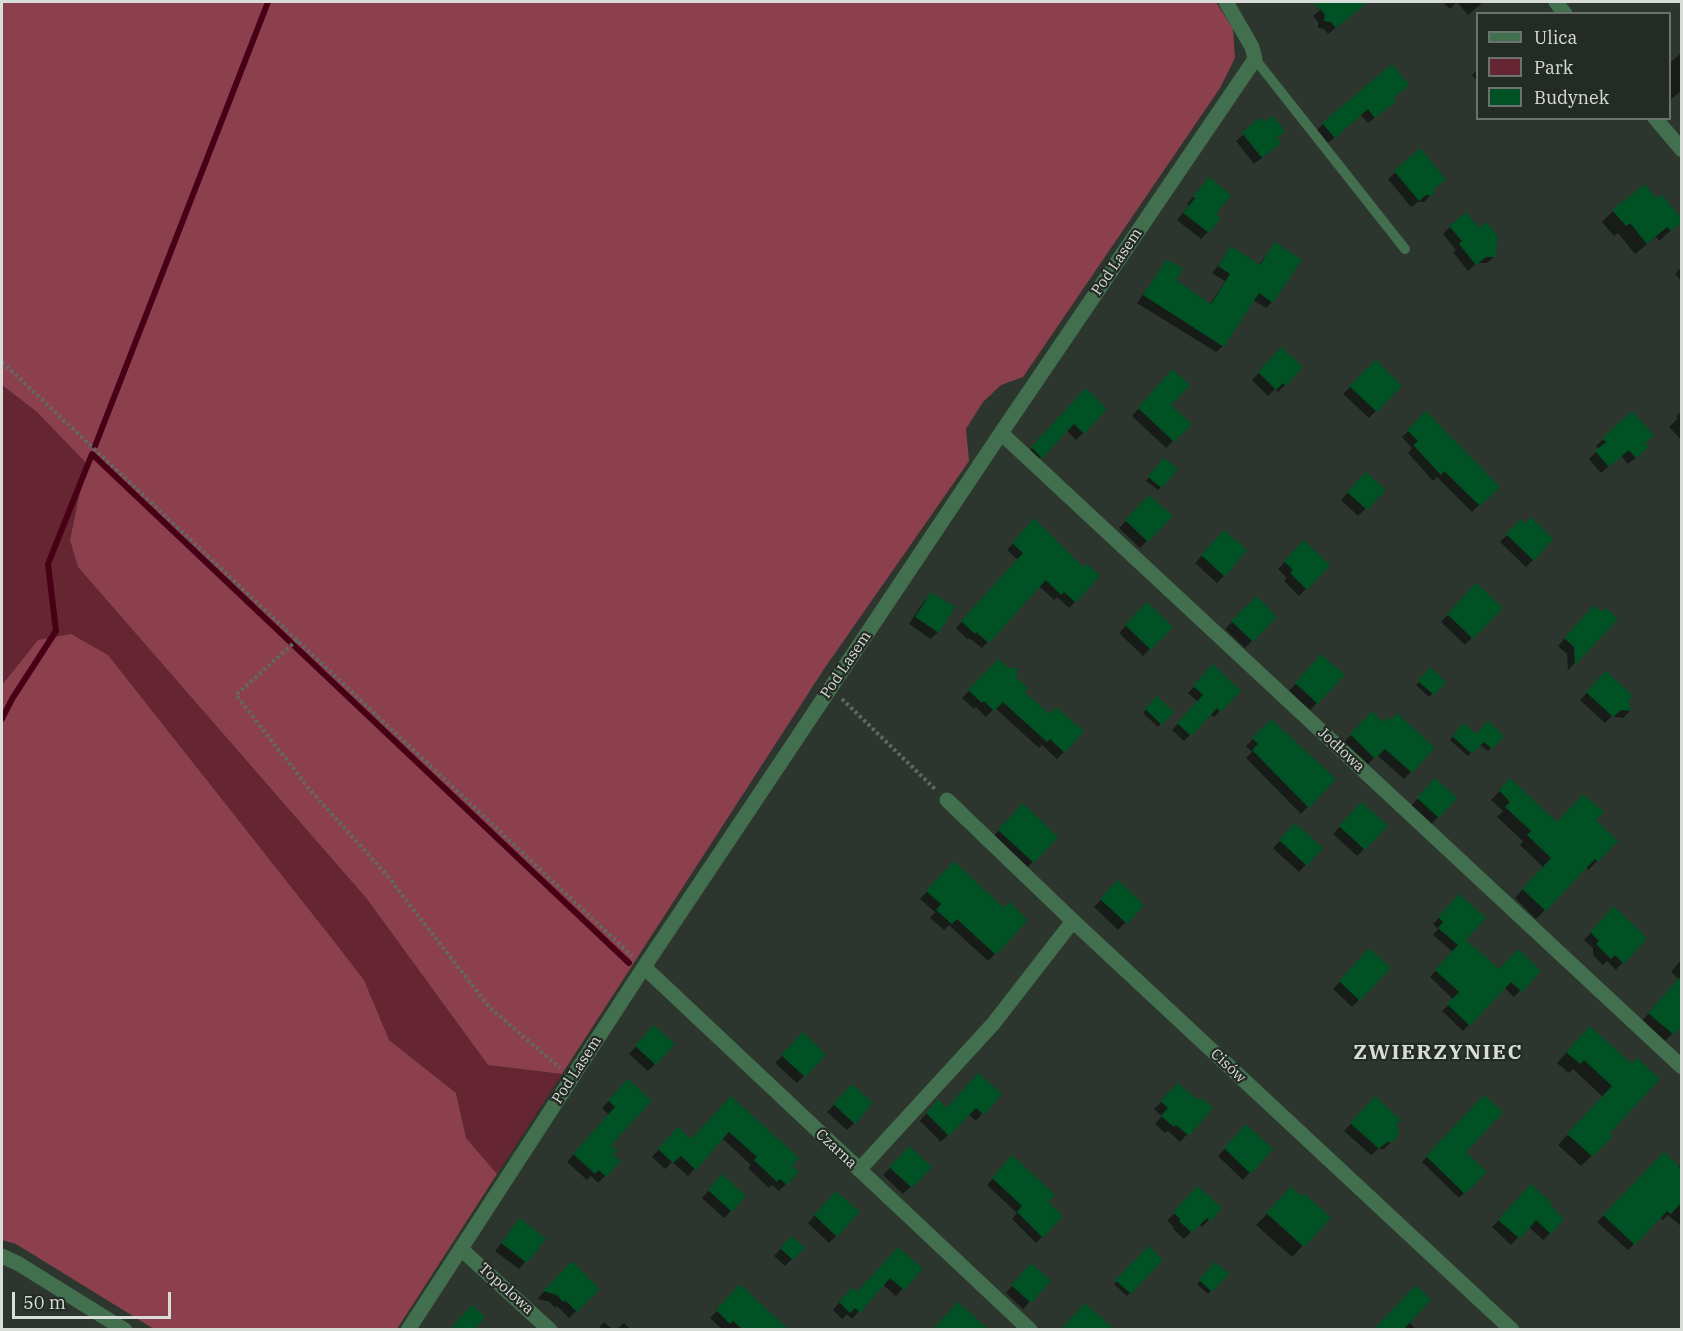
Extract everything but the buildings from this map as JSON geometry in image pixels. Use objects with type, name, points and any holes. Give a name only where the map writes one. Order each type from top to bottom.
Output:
[{"type":"street","points":[[1226,2],[1252,47],[1255,59]]},
{"type":"street","name":"Pod Lasem","points":[[408,1329],[644,967],[1001,433],[1255,59]]},
{"type":"street","points":[[1657,120],[1682,150]]},
{"type":"street","name":"Jodłowa","points":[[1001,433],[1682,1067]]},
{"type":"street","name":"Cisów","points":[[946,800],[1512,1329]]},
{"type":"street","points":[[859,1170],[993,1024],[1073,921]]},
{"type":"street","name":"Czarna","points":[[644,967],[1030,1329]]},
{"type":"street","name":"Topolowa","points":[[461,1249],[550,1329]]},
{"type":"street","points":[[2,1256],[20,1264],[125,1329]]},
{"type":"lane","points":[[1255,59],[1405,249]]},
{"type":"path","points":[[2,362],[295,641],[644,967]]},
{"type":"path","points":[[295,641],[236,695],[310,789],[386,874],[489,1006],[572,1078]]},
{"type":"path","points":[[831,688],[946,800]]},
{"type":"green space","points":[[2,385],[37,412],[86,463],[70,540],[78,567],[367,899],[488,1065],[562,1074],[497,1174],[466,1138],[456,1093],[389,1040],[364,980],[108,655],[38,640],[2,685]]},
{"type":"shaded area","points":[[2,2],[1216,2],[1233,29],[1235,58],[1220,88],[1023,377],[1001,385],[983,402],[966,429],[969,461],[824,669],[562,1074],[488,1065],[367,899],[78,567],[70,540],[86,463],[37,412],[2,385]]},
{"type":"shaded area","points":[[71,634],[108,655],[333,940],[364,980],[389,1040],[456,1093],[466,1138],[497,1174],[397,1329],[154,1329],[16,1244],[2,1240],[2,685],[38,640]]},
{"type":"waterway","points":[[95,446],[268,2]]},
{"type":"waterway","points":[[2,719],[12,699],[56,631],[48,564],[92,454],[629,963]]},
{"type":"district","name":"ZWIERZYNIEC","points":[[1438,1053]]}]
